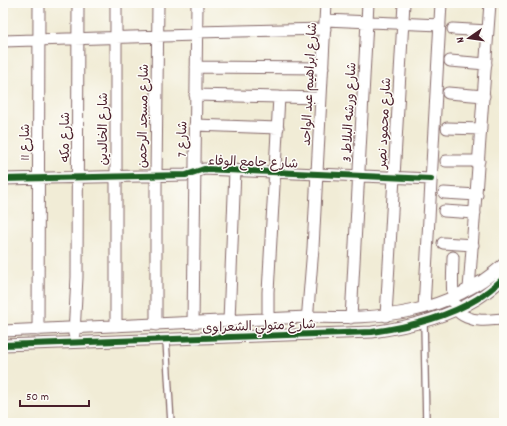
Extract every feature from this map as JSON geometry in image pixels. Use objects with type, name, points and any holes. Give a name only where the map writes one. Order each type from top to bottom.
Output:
[{"type":"street","name":"شارع 11","points":[[38,330],[39,3]]},
{"type":"street","name":"شارع مكه","points":[[73,344],[78,277],[78,3]]},
{"type":"street","name":"شارع الخالدين","points":[[116,3],[116,326]]},
{"type":"street","name":"شارع مسجد الرحمن","points":[[156,324],[158,3]]},
{"type":"street","name":"شارع 7","points":[[192,323],[196,3]]},
{"type":"street","name":"شارع ابراهيم عبد الواحد","points":[[306,334],[317,174],[326,3]]},
{"type":"street","name":"شارع ورشه البلاط 3","points":[[351,318],[368,3]]},
{"type":"street","name":"شارع محمود نصر","points":[[386,316],[404,3]]},
{"type":"street","points":[[424,308],[441,3]]},
{"type":"street","points":[[469,289],[490,3]]},
{"type":"street","points":[[3,41],[157,36],[367,21],[440,25]]},
{"type":"street","points":[[453,29],[488,32]]},
{"type":"street","points":[[450,62],[486,64]]},
{"type":"street","points":[[196,67],[323,68]]},
{"type":"street","points":[[448,94],[484,96]]},
{"type":"street","points":[[195,95],[321,98]]},
{"type":"street","points":[[268,319],[268,292],[280,97]]},
{"type":"street","points":[[195,125],[278,128]]},
{"type":"street","points":[[447,128],[481,129]]},
{"type":"street","points":[[446,161],[479,161]]},
{"type":"street","name":"شارع جامع الوفاء","points":[[3,179],[186,175],[204,170],[234,170],[432,180]]},
{"type":"street","points":[[229,321],[234,170]]},
{"type":"street","points":[[444,193],[476,195]]},
{"type":"street","points":[[444,212],[475,213]]},
{"type":"street","points":[[443,243],[473,245]]},
{"type":"street","points":[[453,257],[454,297],[456,309],[466,317],[475,319],[504,319]]},
{"type":"street","name":"شارع متولي الشعراوى","points":[[3,331],[307,317],[351,318],[386,316],[424,308],[454,297],[485,279],[504,264]]},
{"type":"street","name":"شارع متولي الشعراوى","points":[[3,345],[73,344],[372,332],[424,321],[456,309],[477,299],[504,278]]},
{"type":"lane","points":[[424,321],[426,423]]},
{"type":"lane","points":[[166,340],[171,423]]},
{"type":"cycle path","points":[[3,179],[186,175],[204,169],[431,179]]},
{"type":"cycle path","points":[[3,345],[372,332],[426,321],[453,311],[481,297],[504,278]]}]
